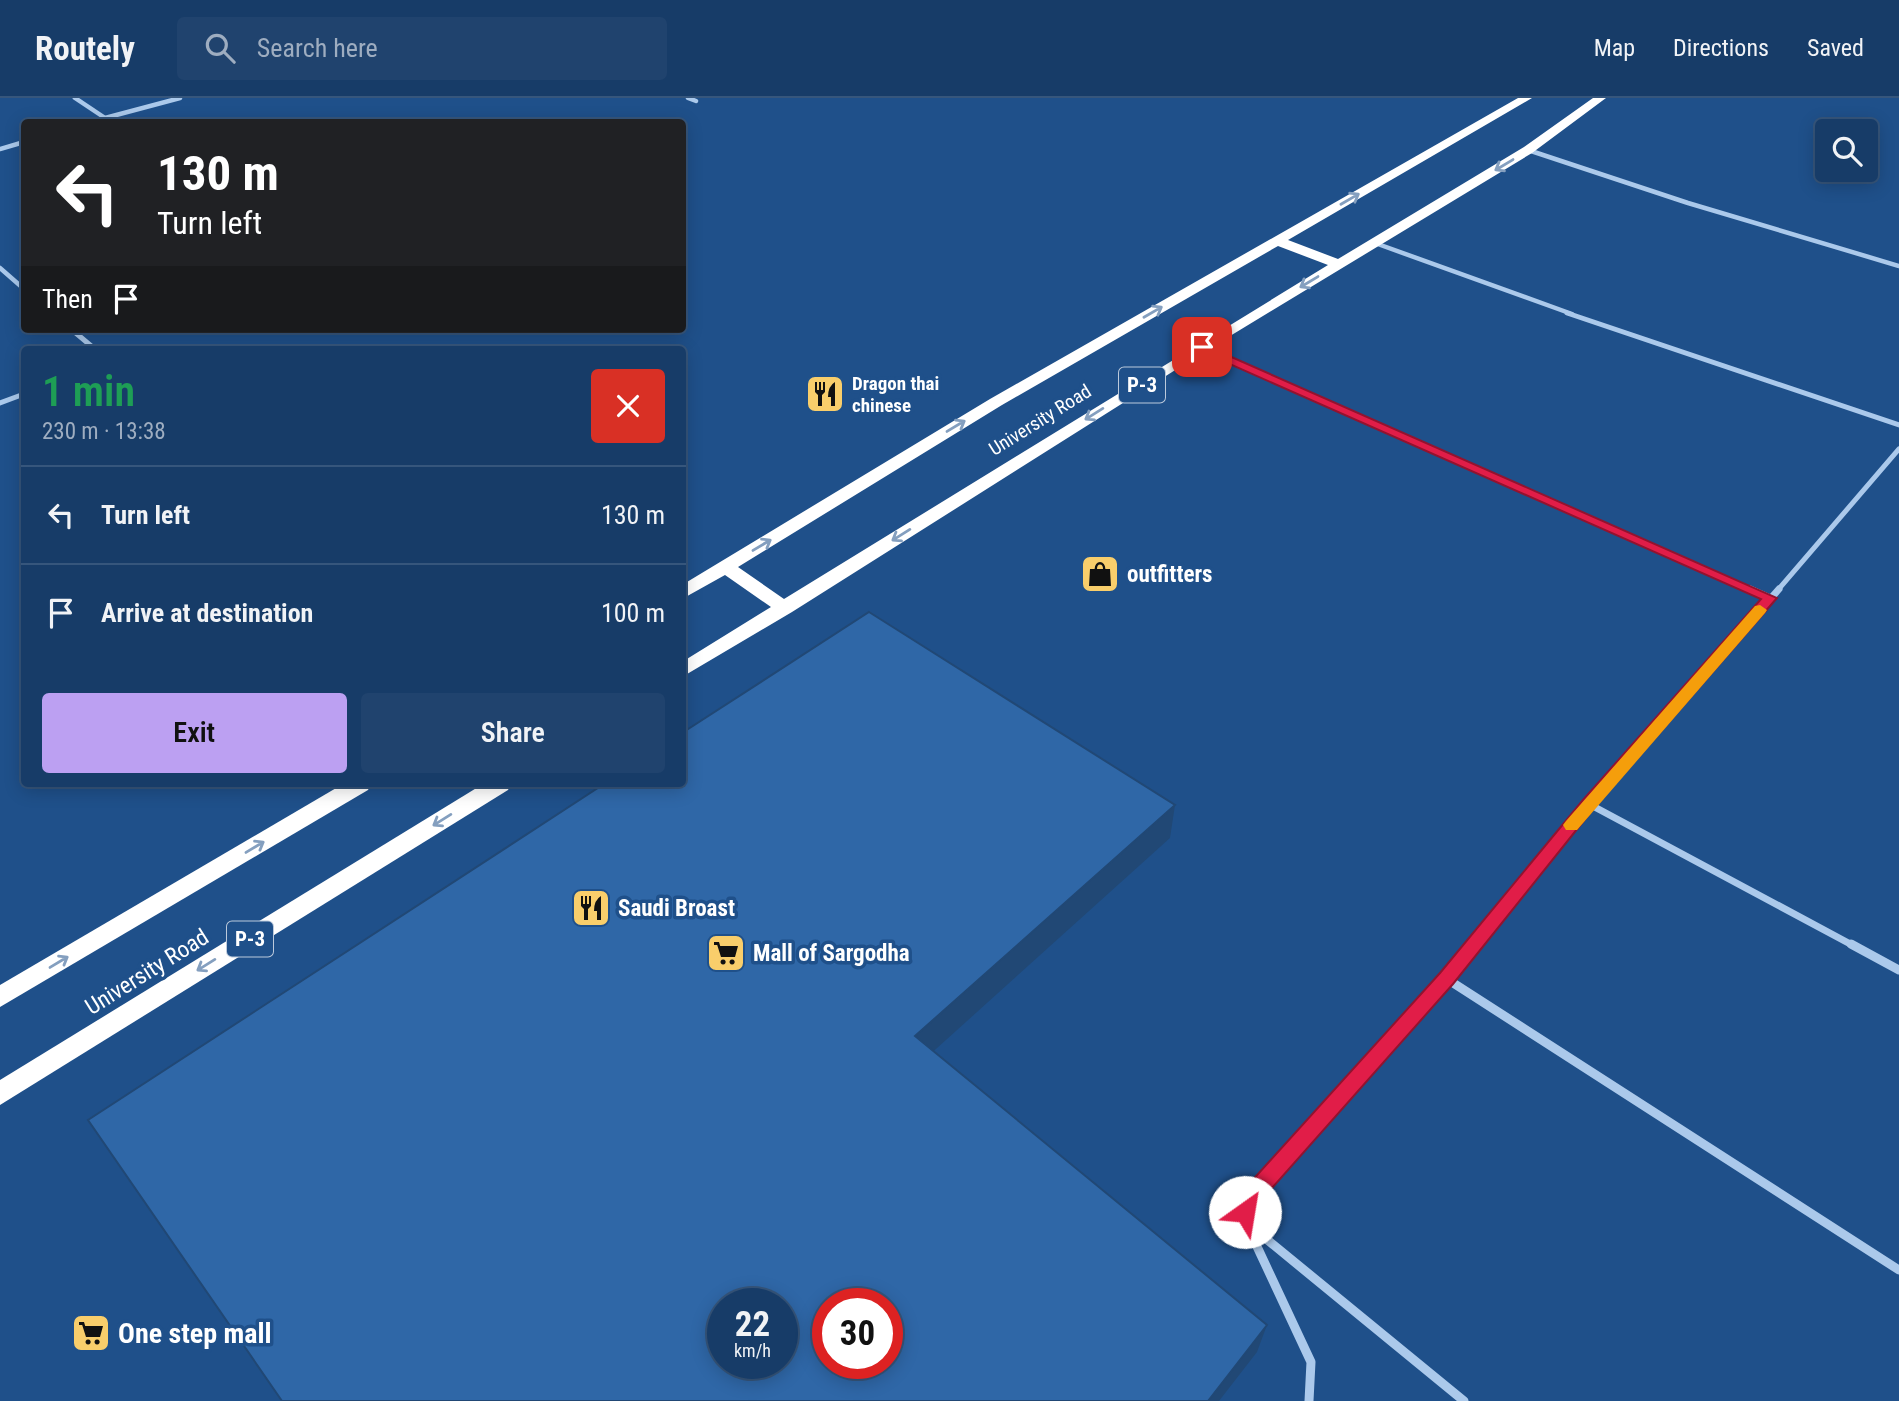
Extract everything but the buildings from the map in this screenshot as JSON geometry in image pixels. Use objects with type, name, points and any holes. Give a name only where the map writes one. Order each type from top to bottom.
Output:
[{"type":"highway","name":"University Road","points":[[686,591],[996,402],[1526,98]]},
{"type":"highway","name":"University Road","points":[[686,669],[1202,347],[1528,150],[1600,98]]},
{"type":"highway","points":[[1277,241],[1339,264]]},
{"type":"highway","points":[[726,567],[785,608]]},
{"type":"highway","points":[[0,997],[355,787]]},
{"type":"highway","name":"University Road","points":[[0,1094],[495,787]]},
{"type":"street","points":[[75,98],[104,118]]},
{"type":"street","points":[[100,119],[180,98]]},
{"type":"street","points":[[688,98],[696,101]]},
{"type":"street","points":[[0,149],[21,143]]},
{"type":"street","points":[[1528,150],[1688,204],[1899,266]]},
{"type":"street","points":[[1375,243],[1553,308],[1899,425]]},
{"type":"street","points":[[0,268],[21,286]]},
{"type":"street","points":[[76,333],[91,346]]},
{"type":"street","points":[[1202,347],[1770,598]]},
{"type":"street","points":[[0,403],[21,395]]},
{"type":"street","points":[[1310,1401],[1311,1362],[1246,1223],[1246,1202],[1447,979],[1589,804],[1854,504],[1899,449]]},
{"type":"street","points":[[1589,804],[1899,970]]},
{"type":"street","points":[[1447,979],[1899,1270]]},
{"type":"street","points":[[1246,1223],[1464,1401]]},
{"type":"slow traffic","points":[[1572,825],[1760,610]]},
{"type":"place","name":"Dragon thai chinese","points":[[825,394]]},
{"type":"place","name":"outfitters","points":[[1100,574]]},
{"type":"place","name":"Saudi Broast","points":[[591,908]]},
{"type":"place","name":"Mall of Sargodha","points":[[726,953]]},
{"type":"place","name":"One step mall","points":[[91,1333]]},
{"type":"route","points":[[1202,347],[1770,598],[1589,804],[1447,979],[1246,1202],[1245,1212]]}]
